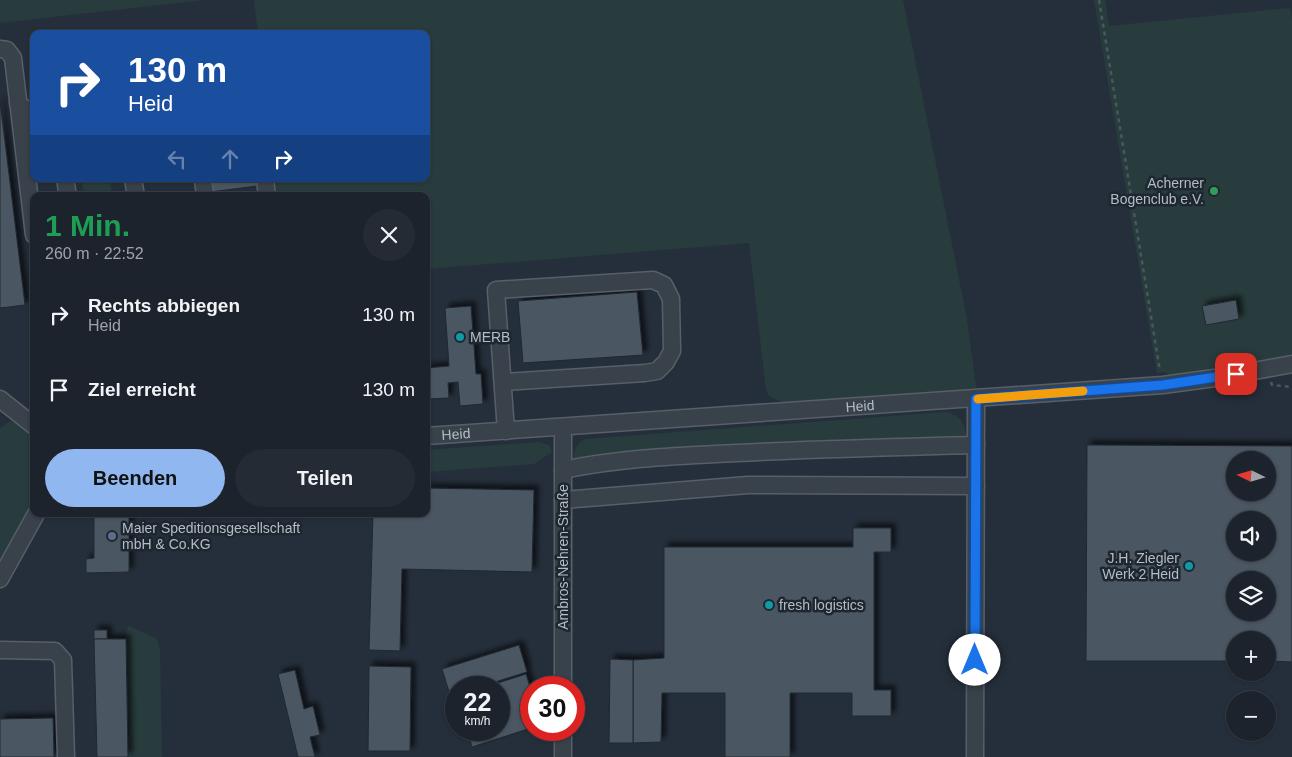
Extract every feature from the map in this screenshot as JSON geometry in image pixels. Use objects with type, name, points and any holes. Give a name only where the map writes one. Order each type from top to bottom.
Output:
[{"type":"street","points":[[0,49],[7,50],[13,58],[30,202]]},
{"type":"street","points":[[18,103],[30,114]]},
{"type":"street","points":[[503,382],[657,371],[666,362],[672,351],[671,298],[664,285],[653,280],[496,290],[506,431]]},
{"type":"street","name":"Heid","points":[[430,436],[1163,385],[1222,377],[1292,364]]},
{"type":"street","points":[[0,399],[30,423]]},
{"type":"street","points":[[974,757],[976,399]]},
{"type":"street","name":"Ambros-Nehren-Straße","points":[[563,427],[563,676]]},
{"type":"street","points":[[562,470],[601,462],[654,457],[976,445]]},
{"type":"street","points":[[562,500],[748,486],[976,486]]},
{"type":"street","points":[[0,579],[34,517]]},
{"type":"street","points":[[0,650],[55,651],[63,660],[66,757]]},
{"type":"street","points":[[563,741],[563,757]]},
{"type":"path","points":[[1099,0],[1163,385]]},
{"type":"green space","points":[[0,0],[204,0],[0,23]]},
{"type":"green space","points":[[254,0],[903,0],[966,314],[977,392],[786,404],[769,396],[766,390],[749,243],[430,269],[430,192],[277,192],[275,182],[430,182],[430,30],[258,30]]},
{"type":"green space","name":"Acherner Bogenclub e.V.","points":[[1094,0],[1105,0],[1109,26],[1290,8],[1292,18],[1292,356],[1250,365],[1170,375],[1165,372],[1157,373]]},
{"type":"green space","points":[[82,182],[110,182],[112,192],[84,192]]},
{"type":"green space","points":[[946,412],[962,421],[966,439],[640,451],[593,455],[573,462],[576,449],[585,439]]},
{"type":"green space","points":[[10,421],[30,436],[30,511],[0,564],[0,429]]},
{"type":"green space","points":[[539,442],[549,445],[552,452],[534,464],[430,472],[430,450]]},
{"type":"green space","points":[[129,626],[156,638],[160,649],[162,757],[129,757],[126,631]]},
{"type":"building","points":[[0,101],[25,305],[0,308]]},
{"type":"building","points":[[208,182],[257,182],[257,186],[210,192]]},
{"type":"building","points":[[637,292],[643,355],[523,363],[518,301]]},
{"type":"building","points":[[1236,300],[1239,319],[1206,325],[1202,306]]},
{"type":"building","name":"MERB","points":[[471,306],[476,374],[481,374],[483,404],[460,406],[458,382],[448,383],[449,398],[430,399],[430,368],[449,366],[445,308]]},
{"type":"building","name":"J.H. Ziegler Werk 2 Heid","points":[[1087,445],[1292,446],[1292,662],[1276,661],[1276,631],[1226,631],[1226,661],[1086,661]]},
{"type":"building","points":[[430,488],[534,490],[532,572],[402,569],[400,651],[369,650],[373,517],[430,517]]},
{"type":"building","name":"Maier Speditionsgesellschaft mbH & Co.KG","points":[[94,517],[129,517],[129,572],[86,573],[86,559],[94,558]]},
{"type":"building","name":"fresh logistics","points":[[853,528],[891,528],[891,552],[874,552],[874,690],[891,690],[891,716],[852,716],[852,693],[790,693],[790,757],[725,757],[725,693],[662,693],[661,742],[633,743],[633,660],[664,658],[664,547],[853,547]]},
{"type":"building","points":[[94,630],[107,630],[107,639],[94,639]]},
{"type":"building","points":[[94,639],[126,639],[128,757],[97,757]]},
{"type":"building","points":[[519,645],[527,672],[510,677],[445,676],[445,679],[442,669]]},
{"type":"building","points":[[610,659],[633,660],[633,743],[609,743]]},
{"type":"building","points":[[369,666],[411,667],[410,751],[368,751]]},
{"type":"building","points":[[295,670],[304,709],[313,706],[320,735],[310,737],[315,757],[298,757],[278,674]]},
{"type":"building","points":[[526,674],[527,676],[520,676],[520,732],[510,735],[510,679]]},
{"type":"building","points":[[53,718],[54,757],[0,757],[0,719]]},
{"type":"building","points":[[470,741],[491,741],[472,747]]},
{"type":"slow traffic","points":[[978,399],[1083,391]]},
{"type":"place","name":"Acherner Bogenclub e.V.","points":[[1214,191]]},
{"type":"place","name":"MERB","points":[[460,337]]},
{"type":"place","name":"Maier Speditionsgesellschaft mbH & Co.KG","points":[[112,536]]},
{"type":"place","name":"J.H. Ziegler Werk 2 Heid","points":[[1189,566]]},
{"type":"place","name":"fresh logistics","points":[[769,605]]},
{"type":"route","points":[[975,660],[976,399],[1163,385],[1236,374]]}]
